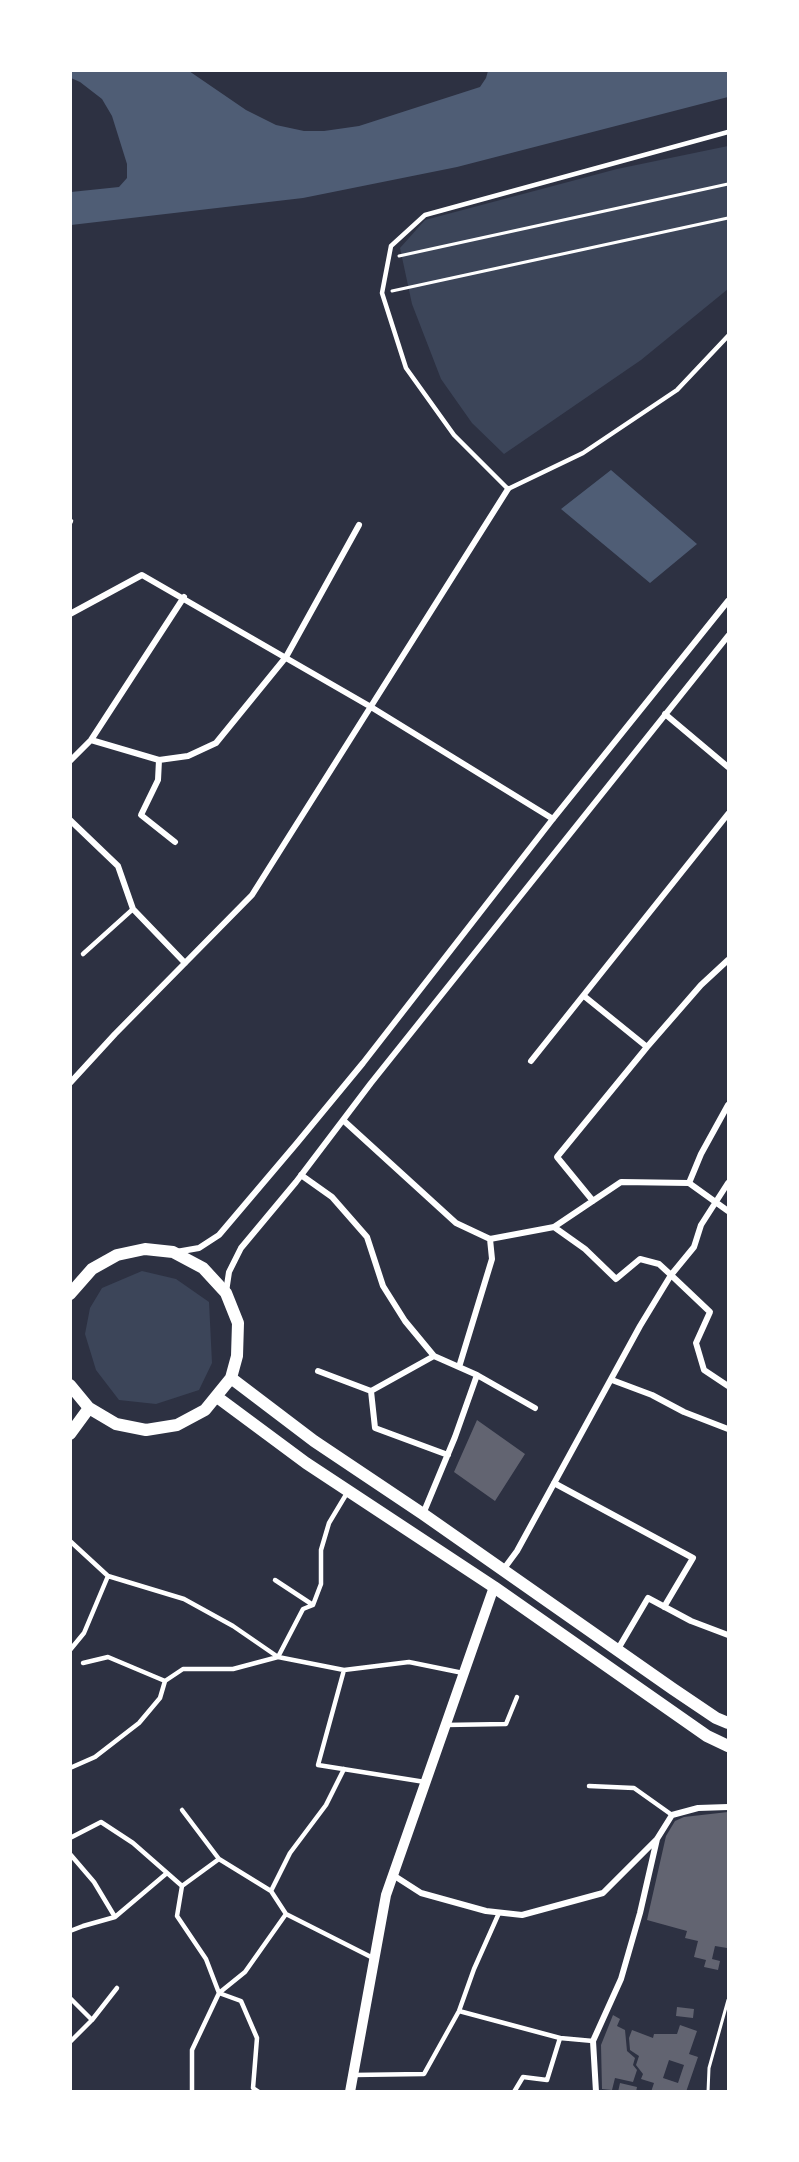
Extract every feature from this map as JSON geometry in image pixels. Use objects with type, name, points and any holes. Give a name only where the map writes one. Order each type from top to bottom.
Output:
[{"type":"main road","points":[[70,1385],[89,1408],[116,1424],[146,1430],[177,1425],[205,1410],[231,1378],[237,1356],[238,1323],[226,1293],[203,1268],[173,1252],[145,1249],[117,1255],[92,1269],[71,1290]]},
{"type":"main road","points":[[231,1378],[314,1441],[716,1718],[729,1723]]},
{"type":"main road","points":[[217,1397],[306,1463],[494,1587],[707,1736],[729,1746]]},
{"type":"main road","points":[[70,1434],[89,1408]]},
{"type":"street","points":[[70,1083],[252,895],[508,489]]},
{"type":"street","points":[[91,740],[159,760],[188,756],[216,743],[286,657],[359,525]]},
{"type":"street","points":[[70,614],[142,575],[184,597],[371,707],[553,819]]},
{"type":"street","points":[[70,761],[91,740],[184,597]]},
{"type":"street","points":[[173,1252],[199,1248],[219,1235],[363,1063],[553,819],[729,601]]},
{"type":"street","points":[[226,1293],[230,1272],[241,1248],[729,636]]},
{"type":"street","points":[[665,714],[729,767]]},
{"type":"street","points":[[159,760],[158,780],[141,815],[175,842]]},
{"type":"street","points":[[531,1061],[729,814]]},
{"type":"street","points":[[70,820],[118,866],[133,909],[185,963]]},
{"type":"street","points":[[593,1201],[557,1157],[701,985],[729,960]]},
{"type":"street","points":[[584,996],[647,1047]]},
{"type":"street","points":[[690,1183],[702,1154],[729,1105]]},
{"type":"street","points":[[343,1120],[456,1223],[490,1239],[554,1227],[621,1182],[690,1183],[729,1211]]},
{"type":"street","points":[[301,1175],[332,1197],[367,1237],[383,1286],[405,1321],[434,1356],[477,1375],[535,1408]]},
{"type":"street","points":[[502,1570],[517,1551],[640,1326],[671,1275],[694,1247],[701,1225],[729,1183]]},
{"type":"street","points":[[554,1227],[585,1249],[616,1279],[640,1259],[659,1264],[710,1312],[696,1342],[704,1370],[729,1386]]},
{"type":"street","points":[[459,1367],[492,1259],[490,1239]]},
{"type":"street","points":[[318,1371],[371,1391],[434,1356]]},
{"type":"street","points":[[423,1514],[448,1455],[477,1375]]},
{"type":"street","points":[[612,1380],[729,1429]]},
{"type":"street","points":[[371,1391],[375,1428],[448,1455]]},
{"type":"street","points":[[554,1483],[693,1558],[664,1607]]},
{"type":"street","points":[[350,2091],[386,1895],[494,1587]]},
{"type":"street","points":[[618,1649],[648,1598],[691,1621],[729,1635]]},
{"type":"street","points":[[393,1875],[422,1893],[486,1911],[522,1915],[603,1893],[657,1839],[672,1815],[698,1808],[729,1807]]},
{"type":"street","points":[[596,2091],[593,2041],[621,1979],[640,1913],[657,1839]]},
{"type":"lane","points":[[729,132],[425,215],[391,246],[382,293],[406,368],[454,435],[508,489],[583,453],[677,390],[729,336]]},
{"type":"lane","points":[[83,954],[133,909]]},
{"type":"lane","points":[[70,1768],[95,1757],[139,1723],[160,1698],[165,1681],[183,1669],[233,1669],[278,1657],[303,1609],[313,1605],[321,1584],[321,1550],[329,1523],[348,1491]]},
{"type":"lane","points":[[70,1542],[108,1576],[184,1599],[233,1626],[278,1657],[344,1670],[409,1662],[464,1673]]},
{"type":"lane","points":[[70,1650],[84,1633],[108,1576]]},
{"type":"lane","points":[[275,1580],[313,1605]]},
{"type":"lane","points":[[83,1663],[108,1657],[165,1681]]},
{"type":"lane","points":[[344,1670],[318,1765],[425,1782]]},
{"type":"lane","points":[[445,1725],[506,1724],[517,1697]]},
{"type":"lane","points":[[271,1891],[290,1853],[326,1805],[344,1769]]},
{"type":"lane","points":[[589,1786],[634,1788],[672,1815]]},
{"type":"lane","points":[[182,1810],[219,1859],[271,1891],[286,1914],[374,1959]]},
{"type":"lane","points":[[70,1838],[101,1822],[133,1843],[182,1886]]},
{"type":"lane","points":[[70,1854],[94,1882],[115,1917]]},
{"type":"lane","points":[[219,1859],[182,1886],[177,1916],[206,1959],[219,1993],[241,2001],[257,2037],[253,2088],[259,2091]]},
{"type":"lane","points":[[70,1931],[115,1917],[167,1873]]},
{"type":"lane","points":[[353,2075],[424,2074],[459,2011],[474,1969],[499,1913]]},
{"type":"lane","points":[[192,2091],[192,2050],[219,1993],[245,1972],[286,1914]]},
{"type":"lane","points":[[70,2042],[92,2020],[117,1988]]},
{"type":"lane","points":[[70,1998],[92,2020]]},
{"type":"lane","points":[[459,2011],[560,2038],[593,2041]]},
{"type":"lane","points":[[514,2091],[523,2077],[547,2080],[560,2038]]},
{"type":"path","points":[[389,258],[729,184]]},
{"type":"path","points":[[382,293],[729,218]]},
{"type":"path","points":[[708,2091],[709,2068],[729,2000]]},
{"type":"shaded area","points":[[71,70],[189,71],[246,110],[276,125],[304,131],[324,131],[359,126],[480,87],[488,71],[728,71],[728,97],[457,167],[303,198],[71,225],[71,192],[119,187],[127,178],[127,164],[112,116],[102,99],[71,78]]},
{"type":"shaded area","points":[[728,146],[728,289],[641,360],[504,454],[472,423],[441,379],[412,304],[400,248],[425,220],[617,169]]},
{"type":"shaded area","points":[[611,470],[697,544],[650,583],[561,509]]},
{"type":"shaded area","points":[[142,1271],[176,1279],[209,1302],[212,1363],[199,1390],[156,1404],[119,1400],[96,1370],[85,1334],[90,1308],[102,1288]]},
{"type":"building","points":[[477,1420],[525,1454],[495,1501],[454,1472]]},
{"type":"building","points":[[728,1812],[728,1946],[727,1948],[715,1946],[712,1959],[720,1961],[718,1970],[704,1967],[706,1960],[694,1957],[698,1941],[685,1938],[687,1931],[647,1920],[666,1836],[675,1821],[684,1817]]},
{"type":"building","points":[[677,2007],[694,2009],[693,2018],[676,2016]]},
{"type":"building","points":[[613,2015],[620,2019],[617,2026],[625,2030],[627,2051],[635,2058],[633,2065],[637,2070],[633,2082],[615,2078],[612,2090],[602,2089],[601,2045]]},
{"type":"building","points":[[680,2025],[697,2031],[689,2054],[698,2057],[686,2092],[651,2092],[654,2083],[641,2079],[643,2074],[636,2065],[639,2056],[630,2050],[629,2038],[632,2030],[653,2038],[654,2034],[677,2034]],"holes":[[[669,2060],[684,2065],[678,2083],[663,2078]]]},
{"type":"building","points":[[620,2083],[637,2087],[636,2092],[618,2092]]}]
